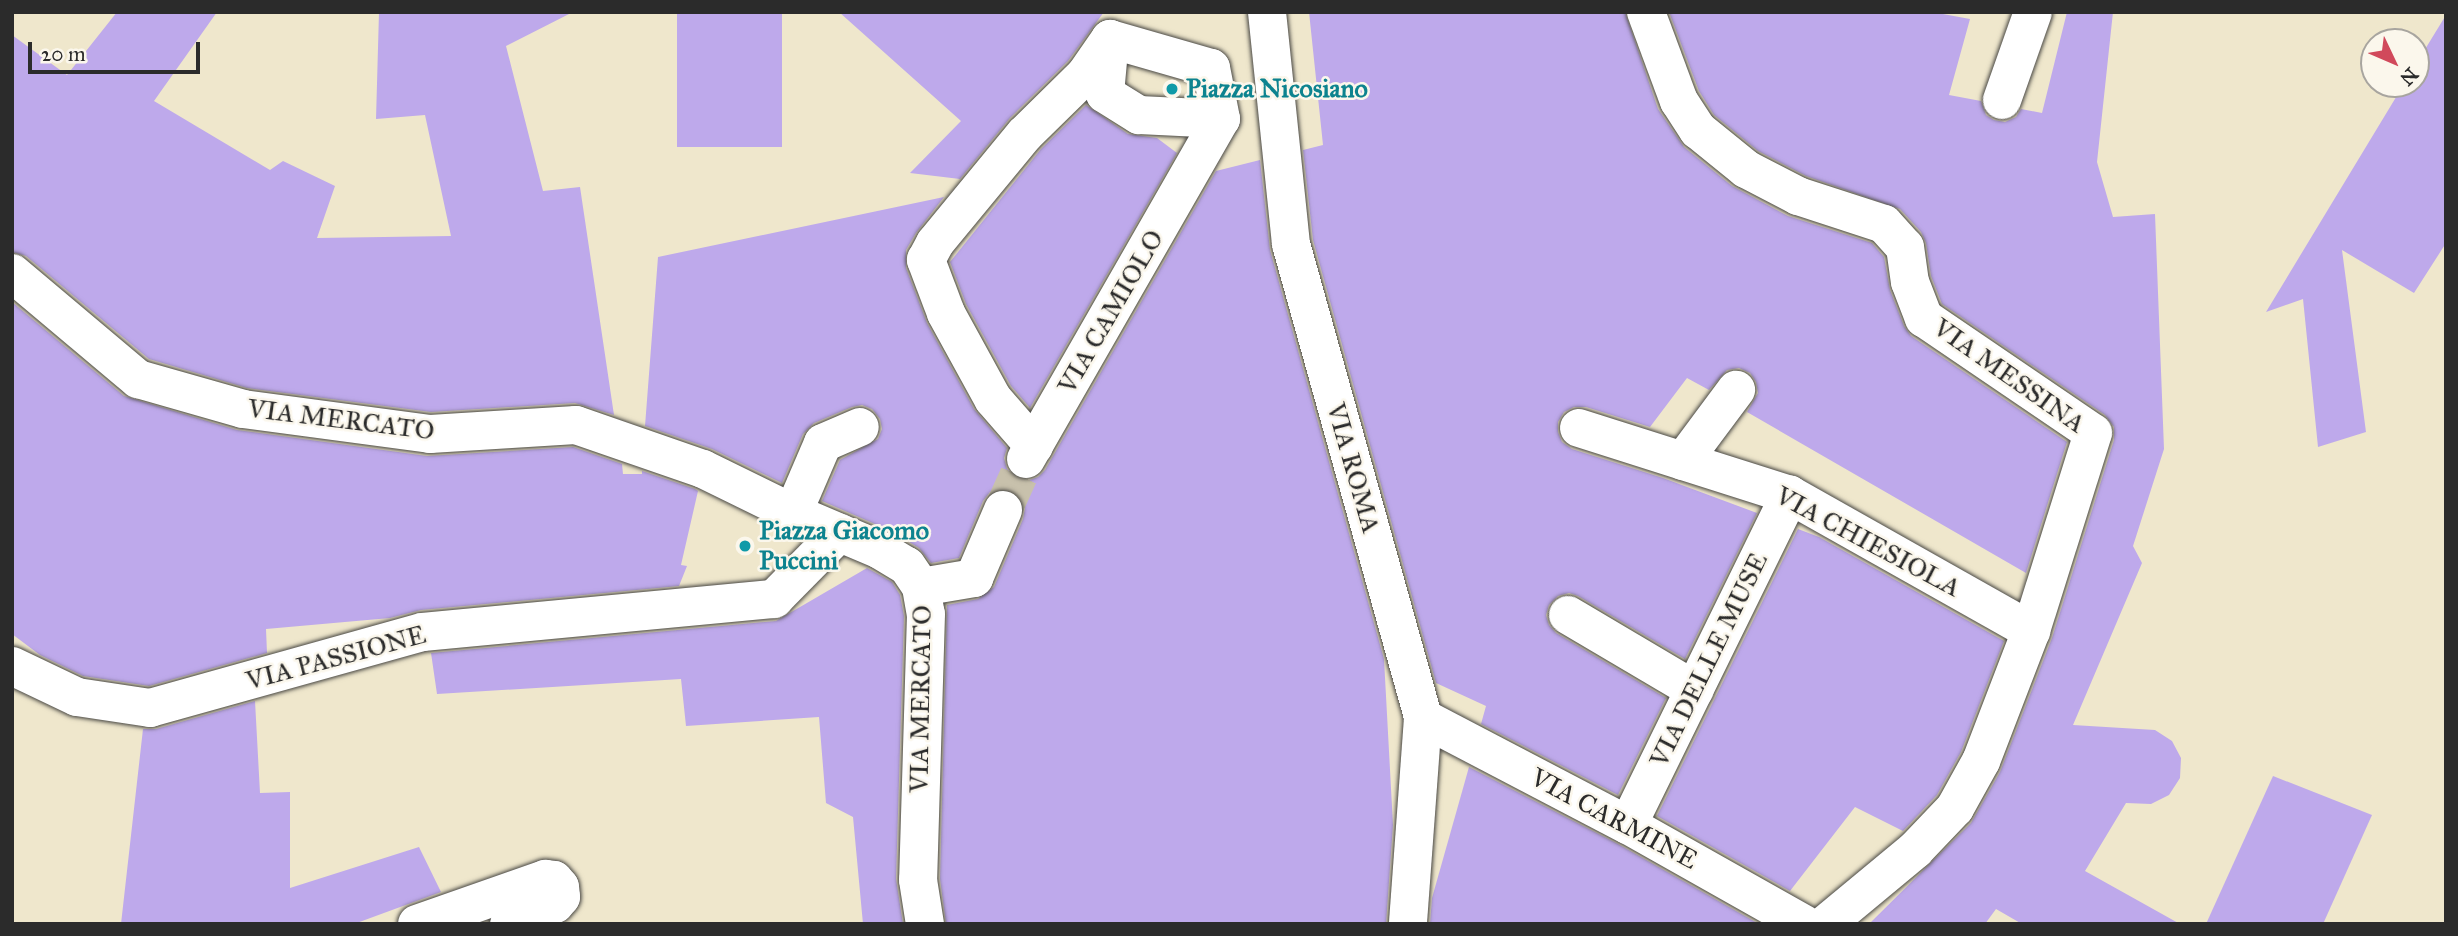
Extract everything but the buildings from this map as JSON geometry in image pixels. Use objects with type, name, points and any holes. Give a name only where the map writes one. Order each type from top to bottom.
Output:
[{"type":"street","name":"VIA ROMA","points":[[1268,12],[1291,244],[1423,718],[1408,924]]},
{"type":"street","name":"VIA MESSINA","points":[[1646,12],[1679,101],[1698,130],[1746,169],[1798,196],[1884,224],[1905,247],[1910,282],[1924,318],[2093,433],[2031,632],[1981,761],[1955,808],[1915,850],[1826,924]]},
{"type":"street","points":[[2002,100],[2033,12]]},
{"type":"street","points":[[1110,26],[1211,68],[1220,119],[1139,115],[1105,94],[1110,26]]},
{"type":"street","name":"VIA CAMIOLO","points":[[1110,26],[1085,75],[1025,134],[935,243],[926,260],[946,313],[993,399],[1030,452],[1220,119]]},
{"type":"street","name":"VIA MERCATO","points":[[12,273],[138,379],[243,409],[430,434],[576,425],[703,469],[793,513],[880,550],[907,566],[921,587],[926,614],[920,723],[918,880],[925,924]]},
{"type":"street","points":[[1684,461],[1736,390]]},
{"type":"street","points":[[793,513],[823,443],[860,426]]},
{"type":"street","name":"VIA CHIESIOLA","points":[[1579,428],[1790,495],[2031,632]]},
{"type":"street","name":"VIA DELLE MUSE","points":[[1628,825],[1790,495]]},
{"type":"street","points":[[921,587],[974,578],[1003,510]]},
{"type":"street","name":"VIA PASSIONE","points":[[12,666],[77,697],[150,708],[423,632],[774,599],[839,533]]},
{"type":"street","points":[[1568,615],[1695,690]]},
{"type":"street","name":"VIA CARMINE","points":[[1423,718],[1628,825],[1804,924]]},
{"type":"street","points":[[417,924],[545,879],[554,880],[560,887],[561,897],[555,904],[509,924]]},
{"type":"tunnel","points":[[1003,510],[1026,459]]},
{"type":"place","name":"Piazza Nicosiano","points":[[1172,89]]},
{"type":"place","name":"Piazza Giacomo Puccini","points":[[745,546]]}]
